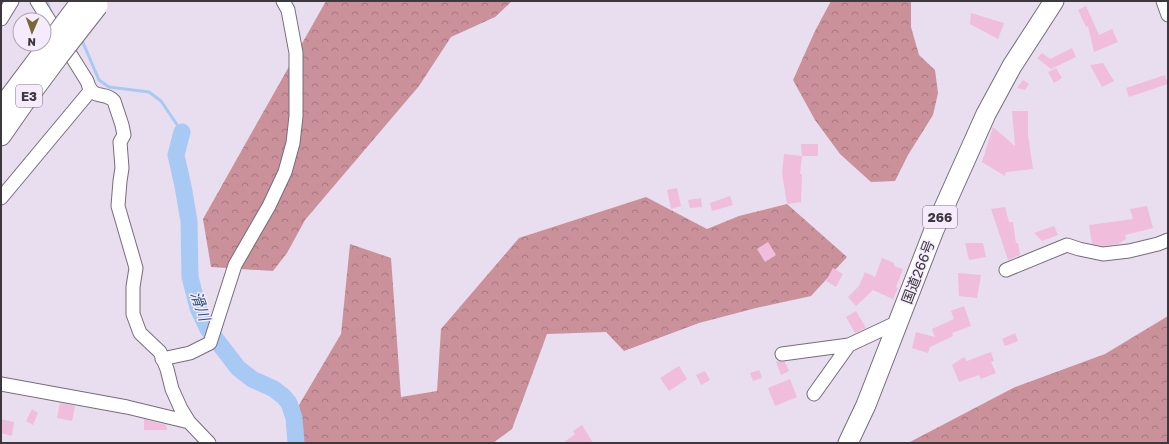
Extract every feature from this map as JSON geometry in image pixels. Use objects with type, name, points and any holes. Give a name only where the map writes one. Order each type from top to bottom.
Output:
[{"type":"highway","name":"国道266号","points":[[848,443],[866,405],[934,230],[986,114],[1012,66],[1054,1]]},
{"type":"highway","name":"E3","points":[[1,108],[51,54],[94,3]]},
{"type":"highway","name":"E3","points":[[1,136],[24,103],[51,54]]},
{"type":"street","points":[[1,19],[12,1]]},
{"type":"street","points":[[37,1],[88,81],[90,90],[113,100],[124,135],[120,142],[122,168],[118,206],[136,268],[132,287],[133,314],[140,333],[160,352],[167,368],[172,389],[181,409],[189,422],[209,443]]},
{"type":"street","points":[[162,359],[190,353],[210,343],[235,265],[269,206],[285,172],[293,144],[296,116],[296,53],[288,10],[283,1]]},
{"type":"street","points":[[1163,1],[1168,15]]},
{"type":"street","points":[[1,198],[90,90]]},
{"type":"street","points":[[1006,270],[1067,245],[1079,250],[1104,254],[1129,251],[1168,240]]},
{"type":"street","points":[[782,354],[849,345],[898,322]]},
{"type":"street","points":[[1,384],[127,407],[189,422]]},
{"type":"green space","points":[[326,1],[512,1],[495,17],[451,37],[419,86],[305,220],[287,253],[273,271],[211,267],[203,219]]},
{"type":"green space","points":[[831,1],[911,1],[911,27],[919,55],[935,70],[938,93],[933,115],[908,155],[895,181],[871,182],[840,154],[815,120],[793,80],[815,31]]},
{"type":"green space","points":[[646,197],[707,229],[739,216],[787,204],[847,257],[811,296],[756,308],[699,323],[624,351],[606,332],[547,334],[512,429],[493,443],[304,443],[299,405],[341,334],[350,244],[391,258],[401,397],[437,391],[441,329],[519,238]]},
{"type":"green space","points":[[1168,316],[1168,443],[908,443],[1015,387],[1105,354]]},
{"type":"building","points":[[1086,6],[1099,35],[1112,29],[1118,42],[1094,52],[1088,26],[1086,27],[1078,10]]},
{"type":"building","points":[[971,13],[1004,23],[998,39],[970,24]]},
{"type":"building","points":[[1072,48],[1076,57],[1051,69],[1037,58],[1042,53],[1050,59]]},
{"type":"building","points":[[1103,63],[1114,81],[1102,87],[1090,65]]},
{"type":"building","points":[[1056,68],[1062,78],[1054,83],[1048,72]]},
{"type":"building","points":[[1165,75],[1168,84],[1129,97],[1126,88]]},
{"type":"building","points":[[1023,80],[1029,84],[1025,90],[1017,88]]},
{"type":"building","points":[[1012,111],[1028,111],[1028,135],[1033,169],[1006,172],[1005,176],[982,162],[993,127],[1015,146]]},
{"type":"building","points":[[801,144],[818,144],[818,156],[802,156]]},
{"type":"building","points":[[784,154],[802,156],[800,174],[802,174],[801,202],[787,204],[782,173]]},
{"type":"building","points":[[677,188],[681,206],[671,209],[667,190]]},
{"type":"building","points":[[730,196],[733,205],[712,211],[710,203]]},
{"type":"building","points":[[701,198],[702,207],[690,208],[688,200]]},
{"type":"building","points":[[1147,206],[1153,228],[1125,235],[1126,239],[1118,244],[1103,246],[1092,244],[1089,225],[1133,219],[1130,209]]},
{"type":"building","points":[[1005,207],[1009,222],[1013,222],[1016,243],[1018,243],[1020,255],[1008,260],[991,209]]},
{"type":"building","points":[[1054,226],[1058,235],[1042,241],[1034,233]]},
{"type":"building","points":[[768,242],[776,255],[765,262],[757,249]]},
{"type":"building","points":[[965,243],[983,243],[986,257],[969,260]]},
{"type":"building","points":[[882,258],[894,263],[894,266],[903,269],[896,287],[898,288],[893,299],[873,290],[856,306],[848,297],[859,286],[865,272],[875,277]]},
{"type":"building","points":[[833,268],[843,274],[836,287],[826,281]]},
{"type":"building","points":[[958,273],[981,275],[977,298],[959,296]]},
{"type":"building","points":[[964,306],[971,326],[952,333],[953,336],[930,347],[928,353],[912,348],[916,332],[935,337],[932,329],[954,319],[951,311]]},
{"type":"building","points":[[856,311],[866,328],[855,333],[846,317]]},
{"type":"building","points":[[1015,333],[1018,341],[1005,346],[1002,339]]},
{"type":"building","points":[[991,352],[994,361],[991,362],[996,373],[981,379],[979,375],[959,382],[952,365],[964,357],[967,361]]},
{"type":"building","points":[[776,362],[785,362],[789,371],[781,375]]},
{"type":"building","points":[[679,366],[687,379],[669,391],[660,378]]},
{"type":"building","points":[[759,370],[762,378],[753,381],[750,373]]},
{"type":"building","points":[[705,371],[710,380],[701,385],[696,375]]},
{"type":"building","points":[[790,379],[797,397],[775,406],[768,388]]},
{"type":"building","points":[[60,403],[75,406],[72,421],[57,418]]},
{"type":"building","points":[[32,409],[38,413],[33,425],[26,421]]},
{"type":"building","points":[[1,419],[14,422],[12,436],[1,433]]},
{"type":"building","points":[[144,419],[166,425],[167,430],[144,430]]},
{"type":"building","points":[[582,425],[593,443],[563,443],[575,434],[573,431]]},
{"type":"waterway","points":[[47,1],[51,12]]},
{"type":"waterway","points":[[81,38],[99,80],[109,87],[149,92],[161,101],[182,132]]},
{"type":"waterway","name":"滑川","points":[[182,132],[176,155],[189,221],[190,277],[198,308],[208,329],[238,368],[252,379],[274,389],[289,403],[294,418],[296,443]]}]
